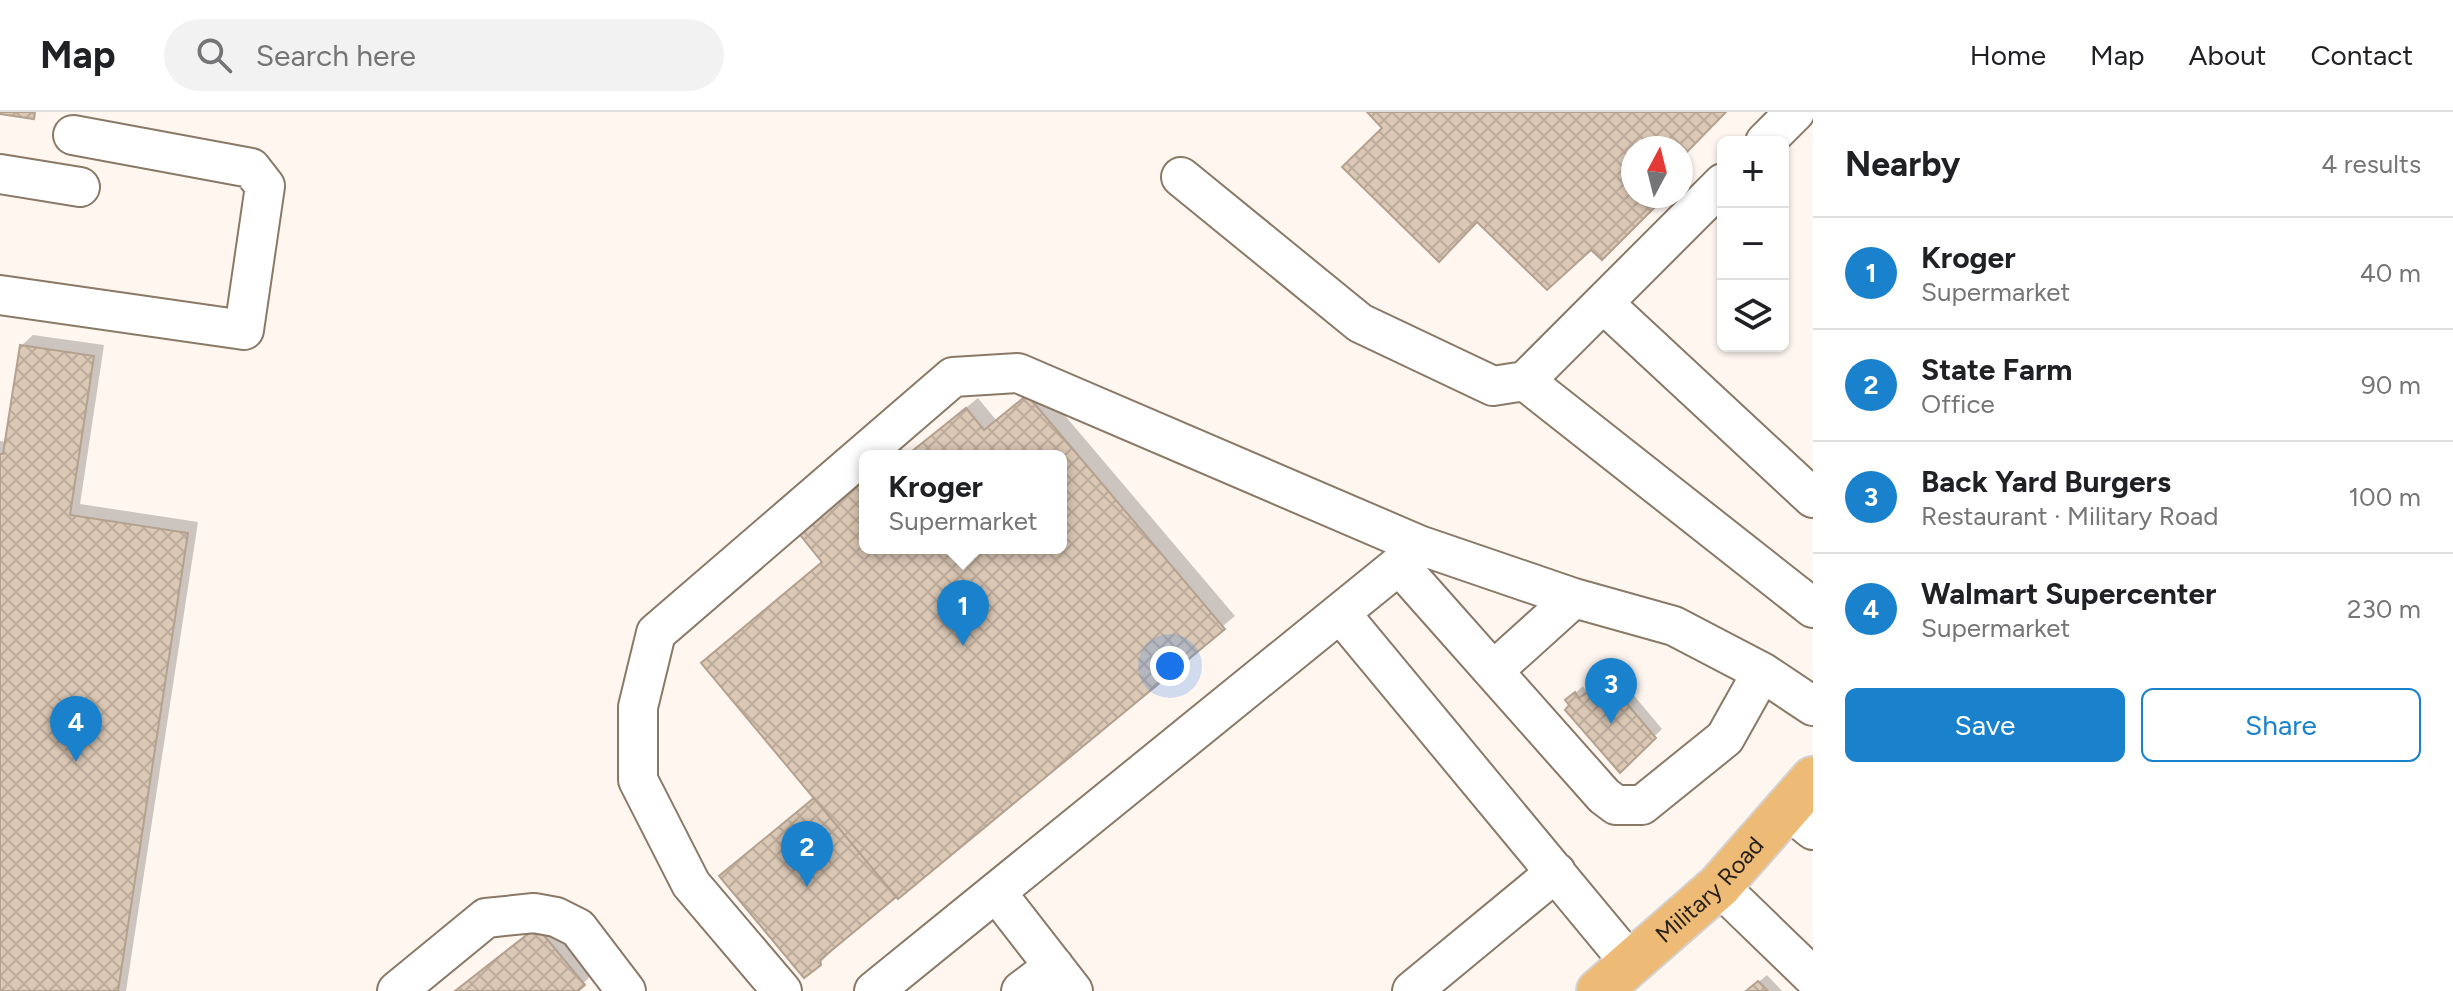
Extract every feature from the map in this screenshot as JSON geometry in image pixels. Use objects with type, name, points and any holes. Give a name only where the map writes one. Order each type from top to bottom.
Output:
[{"type":"main road","name":"Military Road","points":[[1615,977],[1804,806]]},
{"type":"lane","points":[[1771,136],[1795,112]]},
{"type":"lane","points":[[0,174],[73,186],[75,124],[251,168],[265,186],[244,330],[0,295]]},
{"type":"lane","points":[[1181,177],[1360,323],[1493,386],[1525,381],[1717,189]]},
{"type":"lane","points":[[1603,303],[1813,498]]},
{"type":"lane","points":[[868,450],[953,377],[1018,373],[1409,555],[1674,626],[1762,672],[1813,706]]},
{"type":"lane","points":[[1525,381],[1813,608]]},
{"type":"lane","points":[[782,991],[691,884],[638,780],[638,707],[656,633],[859,458]]},
{"type":"lane","points":[[874,991],[1409,555]]},
{"type":"lane","points":[[1409,555],[1604,796],[1616,805],[1642,805],[1725,738],[1762,672]]},
{"type":"lane","points":[[1499,666],[1574,598]]},
{"type":"lane","points":[[1340,613],[1556,872],[1615,977]]},
{"type":"lane","points":[[1412,991],[1556,872]]},
{"type":"lane","points":[[1719,886],[1813,977]]},
{"type":"lane","points":[[996,892],[1064,978],[1021,991]]},
{"type":"lane","points":[[397,991],[486,918],[534,913],[556,917],[578,928],[626,991]]},
{"type":"lane","points":[[1772,937],[1813,954]]},
{"type":"building","points":[[0,112],[35,112],[34,119]]},
{"type":"building","points":[[1367,112],[1726,112],[1693,146],[1693,136],[1621,136],[1621,208],[1654,208],[1602,260],[1591,250],[1547,290],[1477,222],[1439,262],[1342,167],[1382,128]]},
{"type":"building","points":[[20,345],[94,356],[70,515],[188,533],[118,991],[0,991],[0,454],[3,454]]},
{"type":"building","points":[[1027,395],[1225,629],[898,899],[701,663],[822,562],[792,525],[859,469],[859,554],[1067,554],[1067,450],[914,450],[966,408],[984,430]]},
{"type":"building","points":[[1606,679],[1656,738],[1620,773],[1565,710],[1569,705],[1565,700],[1575,692],[1579,698]]},
{"type":"building","points":[[814,798],[896,897],[820,960],[821,965],[804,978],[719,876]]},
{"type":"building","points":[[537,927],[585,985],[578,991],[455,991]]},
{"type":"building","points":[[1758,981],[1768,991],[1746,991]]},
{"type":"place","name":"Kroger","points":[[963,646]]},
{"type":"place","name":"Back Yard Burgers","points":[[1611,724]]},
{"type":"place","name":"Walmart Supercenter","points":[[76,762]]},
{"type":"place","name":"State Farm","points":[[807,887]]}]
